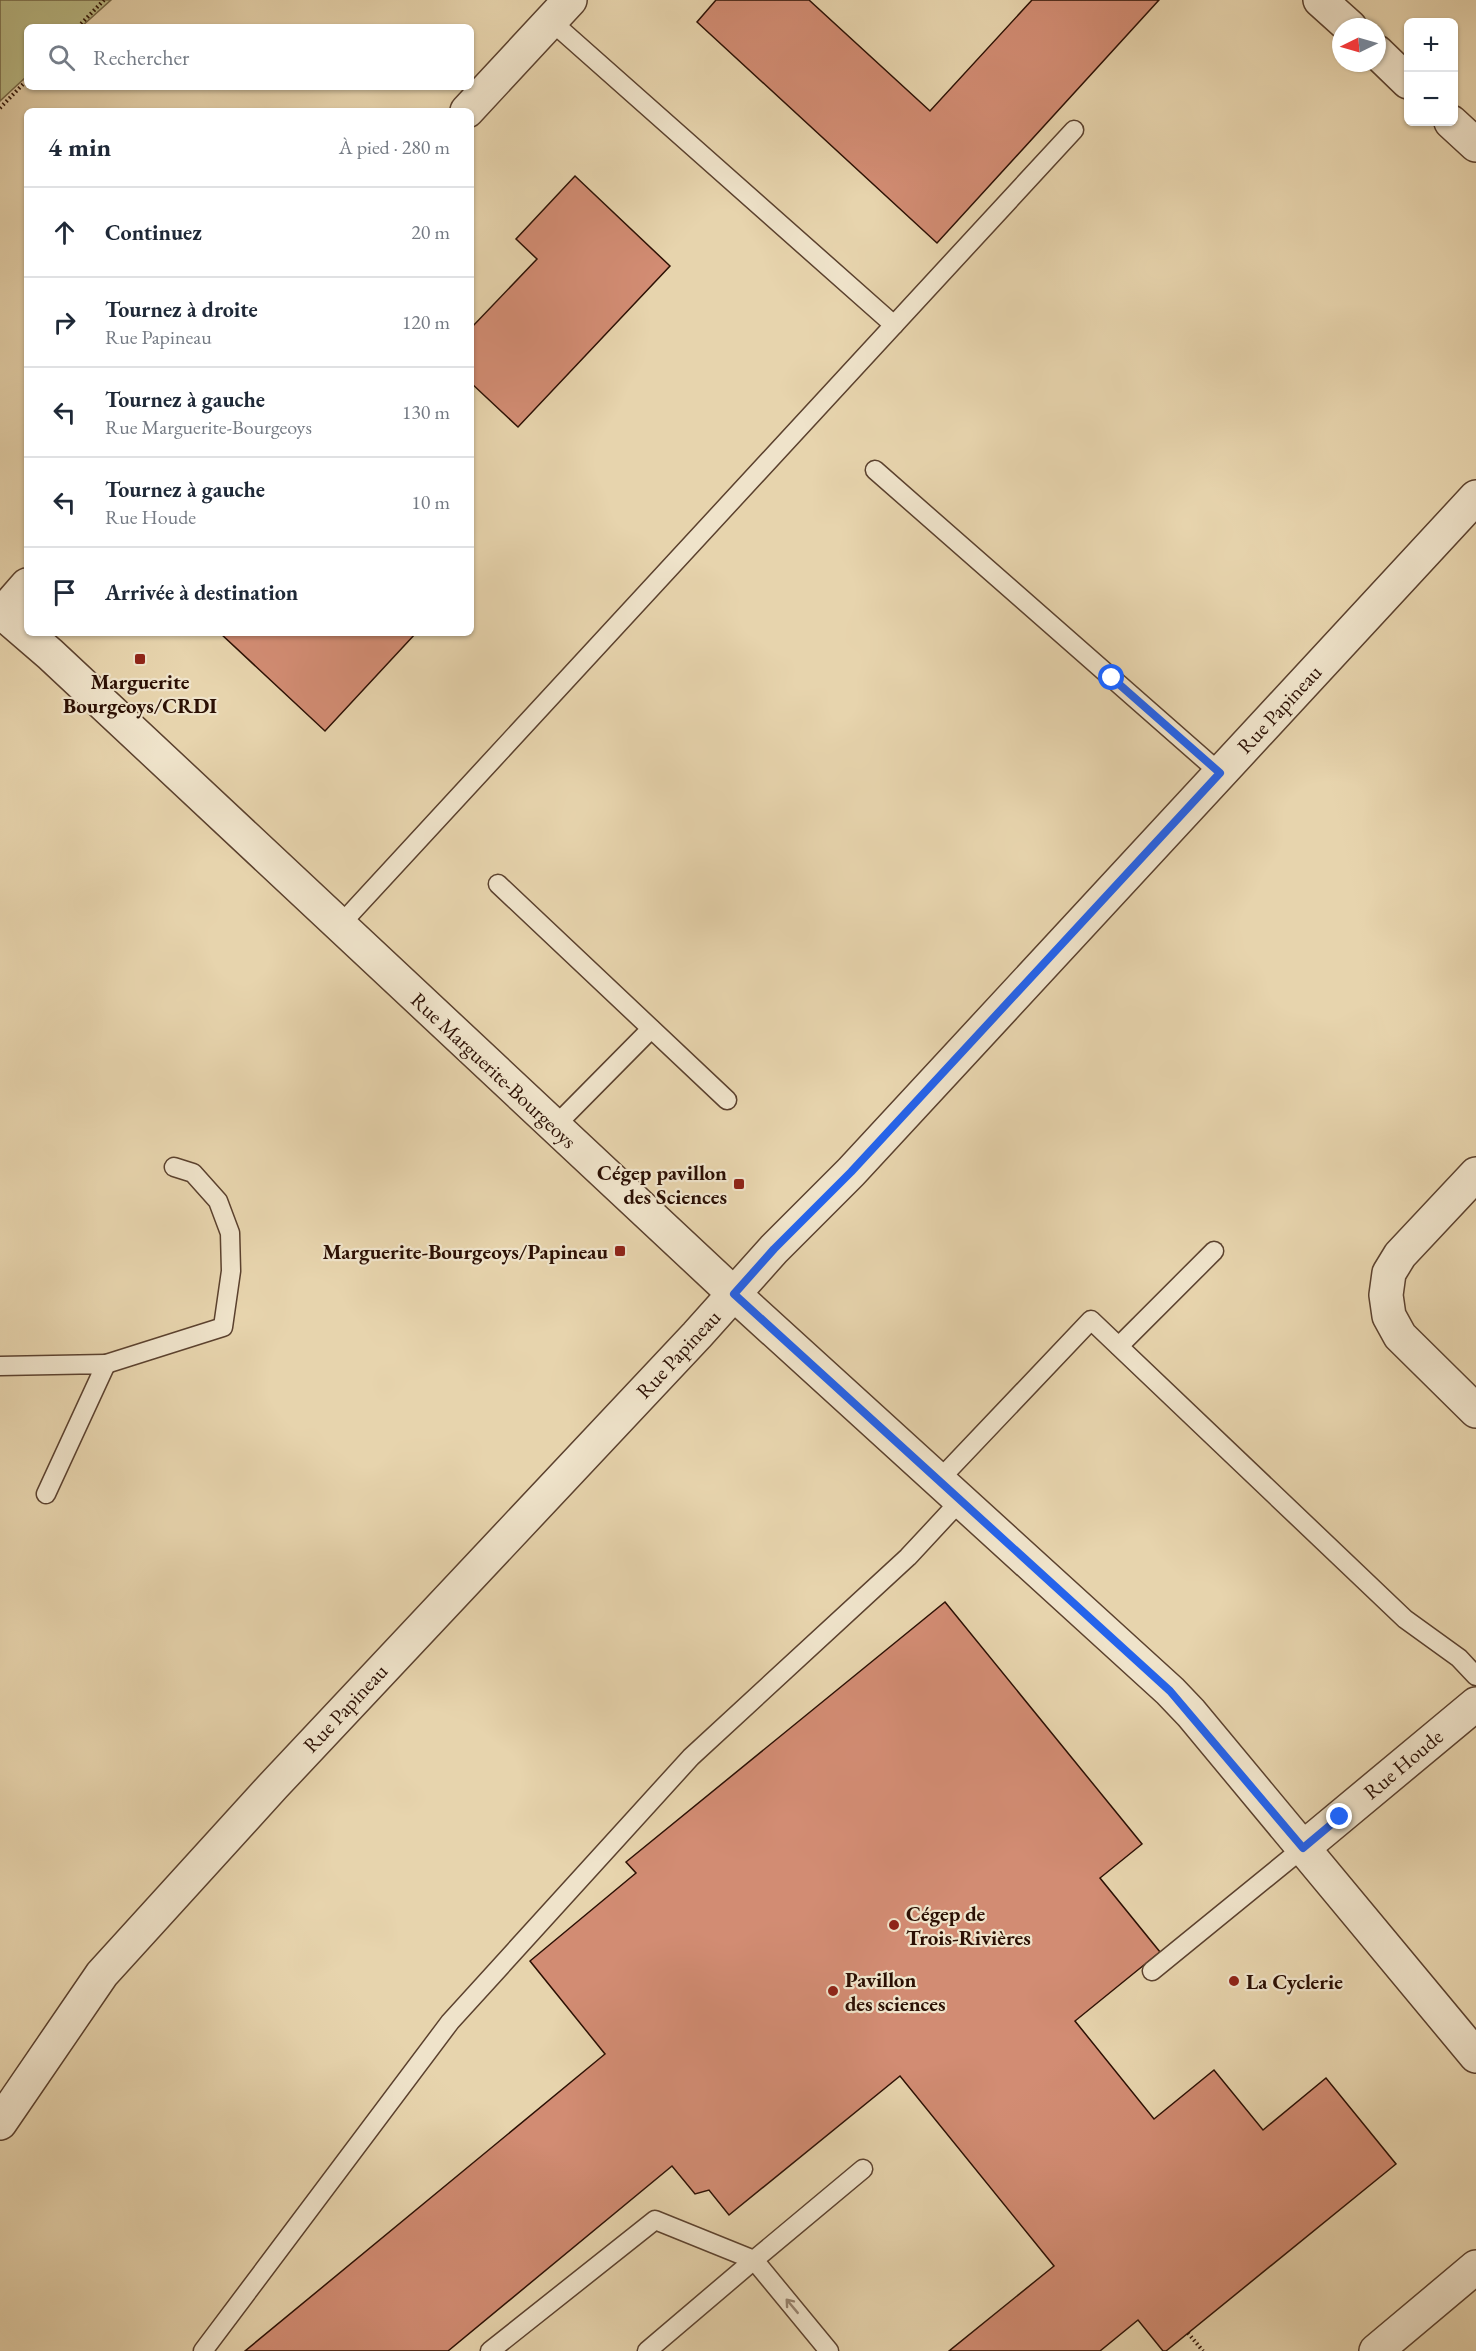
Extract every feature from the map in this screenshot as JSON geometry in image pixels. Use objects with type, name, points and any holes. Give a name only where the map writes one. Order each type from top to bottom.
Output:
[{"type":"street","points":[[1320,0],[1340,18]]},
{"type":"street","points":[[470,108],[560,10]]},
{"type":"street","points":[[1386,61],[1404,78]]},
{"type":"street","points":[[1455,126],[1476,145]]},
{"type":"street","name":"Rue Papineau","points":[[0,2123],[102,1974],[273,1785],[774,1249],[851,1172],[1476,497]]},
{"type":"street","points":[[1,614],[24,588]]},
{"type":"street","name":"Rue Marguerite-Bourgeoys","points":[[1,614],[24,633]]},
{"type":"street","name":"Rue Marguerite-Bourgeoys","points":[[28,636],[50,654],[734,1294],[1170,1691],[1476,2056]]},
{"type":"street","points":[[1476,1174],[1400,1255],[1389,1273],[1386,1295],[1389,1316],[1400,1336],[1476,1411]]},
{"type":"street","name":"Rue Houde","points":[[1303,1848],[1476,1704]]},
{"type":"street","points":[[1376,2351],[1476,2267]]},
{"type":"lane","points":[[560,10],[894,325]]},
{"type":"lane","points":[[340,925],[1074,130]]},
{"type":"lane","points":[[875,470],[1220,773]]},
{"type":"lane","points":[[498,884],[727,1100]]},
{"type":"lane","points":[[555,1126],[651,1029]]},
{"type":"lane","points":[[0,1366],[106,1364],[223,1327],[231,1271],[230,1233],[218,1201],[193,1173],[174,1167]]},
{"type":"lane","points":[[1119,1347],[1214,1251]]},
{"type":"lane","points":[[203,2351],[450,2022],[691,1757],[908,1557],[950,1490],[1090,1320],[1405,1619],[1459,1658],[1476,1676]]},
{"type":"lane","points":[[46,1494],[106,1364]]},
{"type":"lane","points":[[1152,1971],[1303,1848]]},
{"type":"lane","points":[[647,2351],[863,2169]]},
{"type":"lane","points":[[490,2351],[655,2220],[754,2260],[829,2351]]},
{"type":"path","points":[[81,24],[104,0]]},
{"type":"path","points":[[0,108],[24,83]]},
{"type":"path","points":[[1188,2333],[1203,2351]]},
{"type":"green space","points":[[0,0],[111,0],[84,24],[24,24],[24,79],[0,101]]},
{"type":"building","points":[[716,0],[809,0],[930,111],[1032,0],[1159,0],[937,243],[697,22]]},
{"type":"building","points":[[575,176],[670,266],[518,427],[474,386],[474,325],[537,259],[516,239]]},
{"type":"building","points":[[223,636],[413,636],[325,731]]},
{"type":"building","name":"Pavillon des sciences","points":[[945,1602],[1142,1844],[1100,1878],[1160,1952],[1075,2021],[1154,2119],[1214,2070],[1263,2130],[1326,2078],[1396,2164],[1166,2351],[1163,2351],[1138,2320],[1100,2351],[949,2351],[1054,2266],[900,2076],[729,2215],[709,2190],[695,2194],[672,2166],[448,2351],[245,2351],[605,2054],[530,1961],[636,1873],[626,1862]]},
{"type":"place","name":"Marguerite Bourgeoys/CRDI","points":[[140,659]]},
{"type":"place","name":"Cégep pavillon des Sciences","points":[[739,1184]]},
{"type":"place","name":"Marguerite-Bourgeoys/Papineau","points":[[620,1251]]},
{"type":"place","name":"Cégep de Trois-Rivières","points":[[894,1925]]},
{"type":"place","name":"La Cyclerie","points":[[1234,1981]]},
{"type":"place","name":"Pavillon des sciences","points":[[833,1991]]},
{"type":"route","points":[[1112,678],[1220,773],[851,1172],[774,1249],[734,1294],[1170,1691],[1191,1713],[1303,1848],[1340,1817]]}]
